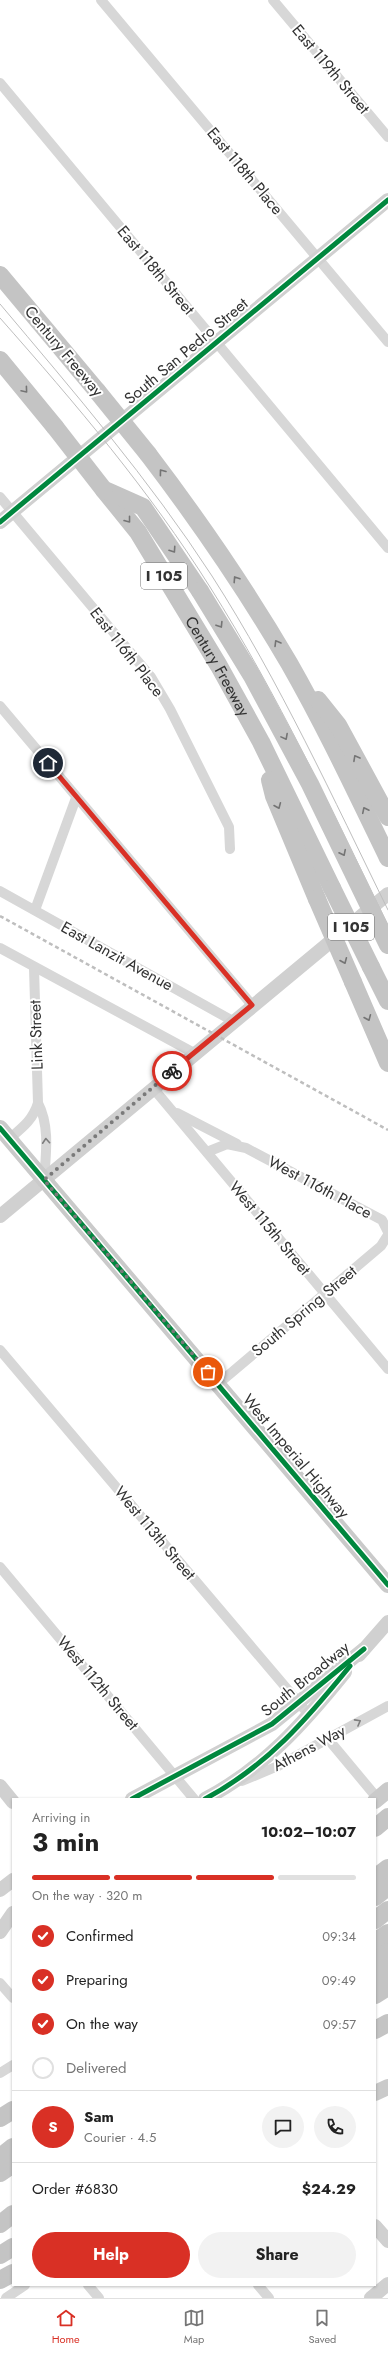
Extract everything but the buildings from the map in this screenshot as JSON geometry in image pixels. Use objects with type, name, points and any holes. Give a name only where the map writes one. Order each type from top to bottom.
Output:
[{"type":"highway","name":"Century Freeway","points":[[0,275],[148,454],[224,560],[289,663],[336,752],[385,851]]},
{"type":"highway","name":"Century Freeway","points":[[0,360],[138,532],[219,666],[261,742],[388,1001]]},
{"type":"highway","points":[[104,490],[143,507],[200,591],[252,676],[310,784],[388,945]]},
{"type":"highway","points":[[289,663],[338,725],[388,817]]},
{"type":"highway","points":[[261,742],[274,796],[388,1063]]},
{"type":"highway","points":[[376,1827],[388,1817]]},
{"type":"highway","points":[[376,1839],[388,1830]]},
{"type":"highway","points":[[376,1877],[388,1868]]},
{"type":"highway","points":[[376,1896],[388,1888]]},
{"type":"highway","points":[[376,1919],[388,1910]]},
{"type":"highway","points":[[376,1923],[388,1915]]},
{"type":"highway","points":[[376,1941],[388,1933]]},
{"type":"highway","points":[[376,1960],[388,1952]]},
{"type":"highway","points":[[376,1976],[388,1969]]},
{"type":"highway","points":[[376,1994],[388,1987]]},
{"type":"highway","points":[[376,2029],[388,2023]]},
{"type":"highway","points":[[0,2120],[12,2111]]},
{"type":"highway","points":[[0,2157],[12,2149]]},
{"type":"highway","points":[[0,2173],[12,2165]]},
{"type":"highway","points":[[0,2187],[12,2178]]},
{"type":"highway","points":[[0,2212],[12,2204]]},
{"type":"highway","points":[[0,2224],[12,2215]]},
{"type":"highway","points":[[0,2256],[12,2248]]},
{"type":"highway","points":[[0,2280],[12,2273]]},
{"type":"main road","name":"South San Pedro Street","points":[[0,522],[388,200]]},
{"type":"main road","points":[[0,1216],[194,1053],[388,894]]},
{"type":"main road","name":"West Imperial Highway","points":[[5,1133],[388,1585]]},
{"type":"main road","name":"South Broadway","points":[[207,1798],[229,1786],[285,1742],[310,1716],[364,1649],[388,1622]]},
{"type":"main road","name":"South Broadway","points":[[142,1795],[176,1774],[230,1748],[272,1724],[364,1649]]},
{"type":"main road","points":[[0,1786],[12,1801]]},
{"type":"main road","points":[[0,1890],[12,1881]]},
{"type":"main road","points":[[0,1933],[12,1915]]},
{"type":"main road","points":[[0,1933],[12,1925]]},
{"type":"main road","points":[[376,2093],[388,2087]]},
{"type":"main road","points":[[376,2227],[388,2241]]},
{"type":"main road","points":[[371,2298],[388,2284]]},
{"type":"street","name":"East 118th Place","points":[[101,0],[388,342]]},
{"type":"street","name":"East 119th Street","points":[[273,0],[388,137]]},
{"type":"street","name":"East 118th Street","points":[[0,83],[388,548]]},
{"type":"street","name":"East 116th Place","points":[[0,497],[151,677],[170,709],[229,827],[230,849]]},
{"type":"street","points":[[0,706],[252,1005]]},
{"type":"street","points":[[35,910],[76,798]]},
{"type":"street","name":"East Lanzit Avenue","points":[[0,891],[233,1021]]},
{"type":"street","points":[[0,948],[34,968],[194,1053]]},
{"type":"street","name":"Link Street","points":[[5,1133],[30,1121],[35,1114],[38,1103],[34,968]]},
{"type":"street","name":"West 115th Street","points":[[153,1088],[388,1369]]},
{"type":"street","name":"Link Street","points":[[38,1103],[44,1115],[47,1150],[44,1180]]},
{"type":"street","name":"West 116th Place","points":[[172,1110],[382,1220],[388,1234]]},
{"type":"street","name":"West 116th Place","points":[[207,1152],[227,1144],[246,1148]]},
{"type":"street","name":"South Spring Street","points":[[218,1384],[381,1246],[388,1234]]},
{"type":"street","name":"West 113th Street","points":[[0,1350],[310,1716]]},
{"type":"street","name":"West 112th Street","points":[[0,1568],[176,1774],[193,1798]]},
{"type":"street","name":"Athens Way","points":[[229,1786],[278,1766],[388,1706]]},
{"type":"street","points":[[328,1739],[380,1797]]},
{"type":"street","points":[[0,1983],[12,1997]]},
{"type":"street","points":[[0,2073],[12,2066]]},
{"type":"street","points":[[6,2298],[24,2286]]},
{"type":"street","points":[[89,2286],[99,2298]]},
{"type":"street","points":[[259,2286],[269,2298]]},
{"type":"tram line","points":[[0,304],[83,403],[137,471],[163,505],[212,576],[237,616],[283,699],[388,910]]},
{"type":"tram line","points":[[0,318],[111,448],[187,551],[259,669],[304,754],[388,925]]},
{"type":"railway","points":[[0,916],[388,1130]]},
{"type":"cycle path","points":[[0,522],[388,200]]},
{"type":"cycle path","points":[[0,1128],[388,1585]]},
{"type":"cycle path","points":[[134,1798],[272,1724],[364,1649]]},
{"type":"cycle path","points":[[207,1798],[248,1772],[285,1740],[302,1723],[350,1666]]},
{"type":"way so far","points":[[172,1071],[44,1180],[208,1372]]},
{"type":"route","points":[[48,763],[252,1005],[172,1071]]}]
